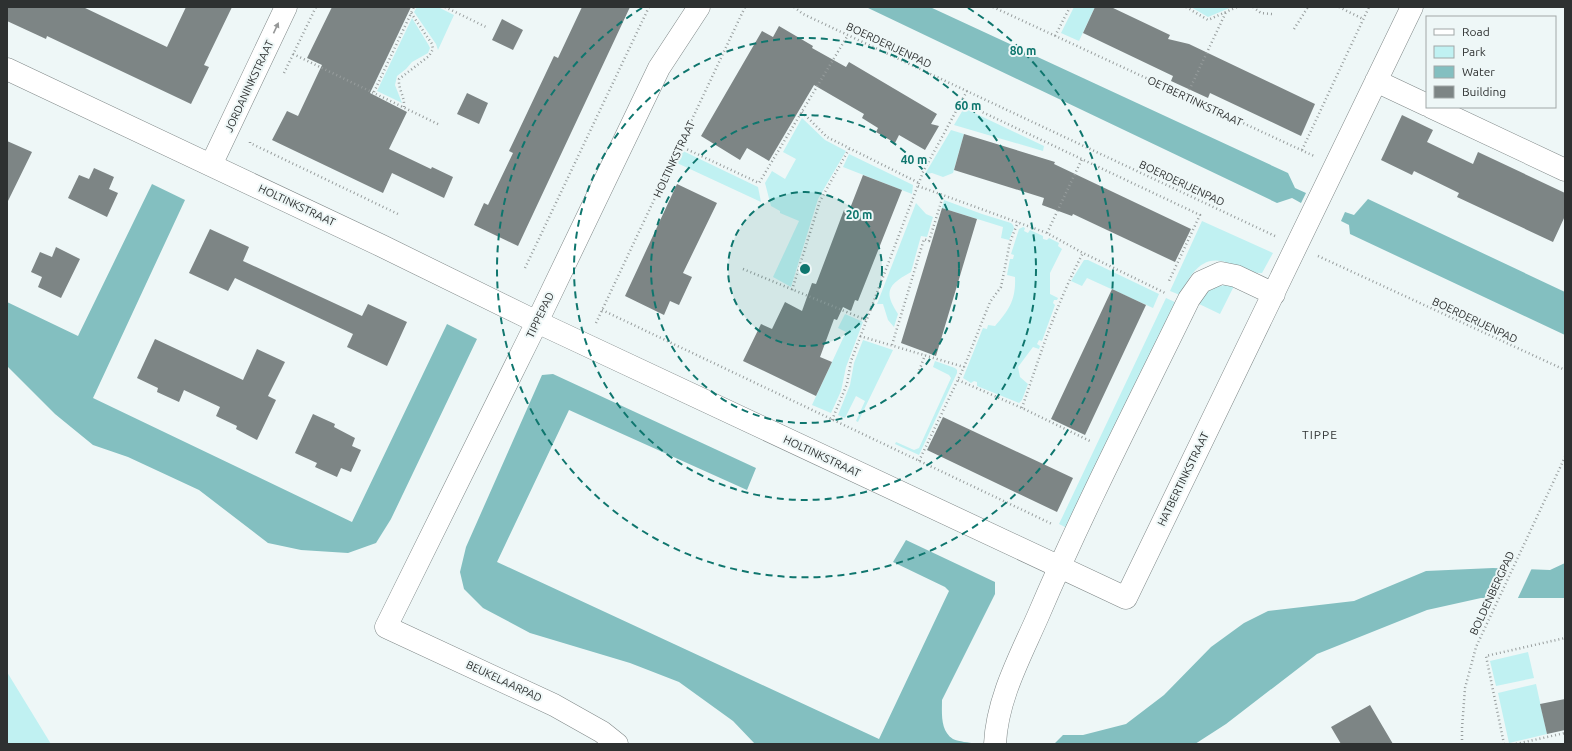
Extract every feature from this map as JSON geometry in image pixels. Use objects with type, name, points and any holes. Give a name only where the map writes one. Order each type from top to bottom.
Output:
[{"type":"street","name":"JORDANINKSTRAAT","points":[[211,165],[286,7]]},
{"type":"street","name":"TIPPEPAD","points":[[386,626],[537,322],[659,68],[699,7]]},
{"type":"street","points":[[1297,246],[1412,7]]},
{"type":"street","name":"HOLTINKSTRAAT","points":[[7,69],[382,246],[537,322],[1059,567]]},
{"type":"street","points":[[1376,81],[1426,105]]},
{"type":"street","points":[[1433,108],[1565,170]]},
{"type":"street","name":"HATBERTINKSTRAAT","points":[[1059,567],[1126,598],[1297,246]]},
{"type":"street","points":[[996,736],[1005,693],[1059,567],[1186,304],[1201,282],[1221,273],[1236,276],[1274,294]]},
{"type":"street","name":"BEUKELAARPAD","points":[[386,626],[554,704],[602,732],[617,744]]},
{"type":"path","points":[[283,74],[316,7]]},
{"type":"path","points":[[374,92],[414,7]]},
{"type":"path","points":[[446,7],[486,26]]},
{"type":"path","points":[[525,268],[648,7]]},
{"type":"path","name":"HOLTINKSTRAAT","points":[[586,344],[745,7]]},
{"type":"path","name":"BOERDERIJENPAD","points":[[794,7],[804,14],[848,35],[1565,370]]},
{"type":"path","name":"OETBERTINKSTRAAT","points":[[993,7],[1336,166]]},
{"type":"path","points":[[1055,36],[1070,7]]},
{"type":"path","points":[[1186,7],[1208,20],[1237,7]]},
{"type":"path","points":[[1253,7],[1261,13],[1272,14]]},
{"type":"path","points":[[1294,30],[1308,7]]},
{"type":"path","points":[[1339,7],[1363,19]]},
{"type":"path","points":[[1302,150],[1369,7]]},
{"type":"path","points":[[1186,97],[1226,12]]},
{"type":"path","points":[[404,107],[405,101],[398,83],[399,79],[429,56],[433,49],[432,44],[411,13]]},
{"type":"path","points":[[680,146],[759,183],[848,35]]},
{"type":"path","points":[[293,54],[440,125]]},
{"type":"path","points":[[832,420],[847,384],[851,361],[860,336],[923,172],[967,91]]},
{"type":"path","points":[[961,102],[1200,215],[1164,293]]},
{"type":"path","points":[[802,112],[827,137],[919,185],[943,196],[1046,233],[1186,304]]},
{"type":"path","points":[[253,137],[250,144],[398,214]]},
{"type":"path","points":[[792,290],[820,201],[849,148]]},
{"type":"path","points":[[1046,233],[1082,159]]},
{"type":"path","points":[[892,345],[924,239],[929,241],[943,196]]},
{"type":"path","points":[[919,461],[964,367],[990,302],[1001,287],[1010,242],[1018,222]]},
{"type":"path","points":[[1022,408],[1067,282],[1083,253]]},
{"type":"path","points":[[743,269],[867,320]]},
{"type":"path","points":[[602,310],[1074,534]]},
{"type":"path","points":[[860,336],[964,367]]},
{"type":"path","points":[[918,374],[925,355]]},
{"type":"path","points":[[958,380],[1022,408],[1093,442],[1090,449]]},
{"type":"path","name":"BOLDENBERGPAD","points":[[1462,744],[1466,688],[1476,647],[1565,457]]},
{"type":"path","points":[[1504,744],[1486,656],[1565,638]]},
{"type":"path","points":[[1516,744],[1565,733]]},
{"type":"green space","points":[[417,7],[438,7],[454,15],[438,50],[436,44],[414,12]]},
{"type":"green space","points":[[1074,7],[1095,7],[1079,41],[1061,33]]},
{"type":"green space","points":[[1191,7],[1232,7],[1208,17]]},
{"type":"green space","points":[[412,18],[430,48],[428,53],[412,62],[397,76],[395,85],[402,103],[377,91]]},
{"type":"green space","points":[[964,108],[1044,146],[1043,151],[954,125]]},
{"type":"green space","points":[[802,118],[825,140],[846,151],[818,199],[791,287],[773,277],[799,221],[780,213],[780,211],[771,206],[765,183],[772,171],[785,179],[796,159],[783,152]]},
{"type":"green space","points":[[951,130],[964,134],[953,173],[943,177],[932,173],[925,174]]},
{"type":"green space","points":[[683,151],[758,187],[761,202],[677,163]]},
{"type":"green space","points":[[849,154],[913,185],[912,194],[843,167]]},
{"type":"green space","points":[[944,200],[1011,223],[1014,228],[1009,240],[1001,238],[1003,227],[942,208]]},
{"type":"green space","points":[[916,203],[926,214],[933,217],[927,237],[921,236],[911,272],[897,281],[890,289],[890,300],[898,314],[894,327],[888,320],[883,304],[877,304]]},
{"type":"green space","points":[[1202,221],[1273,253],[1262,273],[1249,271],[1228,263],[1211,261],[1198,268],[1192,274],[1180,295],[1170,291]]},
{"type":"green space","points":[[1023,227],[1025,228],[1024,231],[1028,233],[1030,230],[1043,236],[1043,239],[1047,240],[1049,238],[1059,243],[1058,246],[1062,249],[1050,273],[1050,294],[1058,298],[1057,300],[1054,300],[1053,303],[1055,305],[1042,341],[1039,340],[1037,344],[1040,346],[1039,349],[1033,347],[1018,367],[1020,377],[1028,384],[1022,400],[1019,403],[977,386],[977,382],[974,381],[971,383],[963,378],[983,328],[987,329],[988,325],[995,326],[1011,304],[1014,292],[1015,277],[1007,275],[1010,259],[1013,259],[1014,255],[1011,254],[1019,229]]},
{"type":"green space","points":[[1084,260],[1088,260],[1159,294],[1153,308],[1087,278],[1082,286],[1071,281]]},
{"type":"green space","points":[[1225,285],[1234,286],[1220,314],[1197,303],[1209,291],[1216,287]]},
{"type":"green space","points":[[1166,298],[1177,303],[1069,529],[1059,524]]},
{"type":"green space","points":[[845,314],[863,322],[846,367],[841,391],[831,413],[812,405],[846,332],[838,328]]},
{"type":"green space","points":[[863,340],[893,350],[858,422],[856,421],[865,401],[856,396],[845,418],[838,415],[850,385],[854,363]]},
{"type":"green space","points":[[935,361],[955,368],[957,373],[919,455],[895,444],[896,442],[914,450],[919,448],[951,378],[949,375],[933,367]]},
{"type":"green space","points":[[1528,652],[1534,678],[1496,686],[1490,661]]},
{"type":"green space","points":[[7,672],[51,744],[7,744]]},
{"type":"green space","points":[[1536,684],[1547,734],[1509,743],[1498,693]]},
{"type":"water","points":[[866,7],[930,7],[1288,173],[1295,188],[1306,193],[1301,203],[1292,198],[1277,203]]},
{"type":"water","points":[[152,184],[185,200],[93,398],[352,522],[447,324],[477,339],[391,519],[376,543],[348,553],[301,550],[268,543],[199,490],[128,457],[93,445],[55,414],[7,366],[7,302],[78,336]]},
{"type":"water","points":[[1368,199],[1565,292],[1565,335],[1350,234],[1349,225],[1341,221],[1345,212],[1354,215]]},
{"type":"water","points":[[553,374],[756,468],[747,490],[569,410],[497,562],[879,739],[949,591],[945,587],[893,562],[906,540],[995,582],[995,594],[942,700],[944,727],[949,736],[955,740],[975,744],[755,744],[733,721],[679,682],[630,663],[530,633],[483,608],[464,589],[460,572],[466,547],[542,375]]},
{"type":"water","points":[[1565,563],[1565,598],[1481,598],[1427,610],[1317,654],[1226,724],[1195,744],[1054,744],[1063,735],[1083,735],[1126,724],[1164,695],[1211,647],[1244,623],[1268,611],[1354,601],[1426,571],[1493,568],[1550,570]]},
{"type":"pier","points":[[1500,566],[1532,568],[1517,600],[1484,600]]},
{"type":"building","points":[[7,7],[83,7],[167,47],[186,7],[232,7],[204,65],[209,67],[191,104],[47,36],[46,39],[7,21]]},
{"type":"building","points":[[332,7],[411,7],[370,93],[407,112],[389,149],[431,169],[432,167],[453,177],[444,198],[392,173],[383,193],[272,140],[287,111],[298,116],[322,65],[307,58]]},
{"type":"building","points":[[582,7],[630,7],[518,246],[474,225],[484,203],[488,205],[513,153],[509,151],[554,56],[558,58]]},
{"type":"building","points":[[1095,7],[1111,7],[1170,35],[1168,39],[1189,44],[1315,104],[1301,136],[1210,93],[1208,98],[1171,81],[1173,76],[1083,33]]},
{"type":"building","points":[[502,19],[523,30],[513,50],[492,40]]},
{"type":"building","points":[[779,26],[813,46],[812,48],[846,67],[849,62],[937,114],[931,124],[939,126],[925,150],[899,135],[895,143],[876,132],[878,128],[862,118],[864,114],[814,85],[769,161],[747,148],[740,160],[701,136],[762,31],[773,37]]},
{"type":"building","points":[[467,93],[488,103],[479,124],[457,114]]},
{"type":"building","points":[[1402,115],[1433,130],[1427,142],[1473,164],[1478,152],[1565,193],[1565,216],[1553,242],[1457,197],[1459,193],[1414,171],[1412,175],[1381,160]]},
{"type":"building","points":[[964,134],[1055,162],[1054,164],[1191,229],[1175,262],[1073,214],[1072,216],[1042,205],[1044,198],[954,170]]},
{"type":"building","points":[[7,141],[32,152],[7,203]]},
{"type":"building","points":[[94,168],[114,177],[109,189],[118,193],[107,217],[68,198],[79,175],[89,179]]},
{"type":"building","points":[[863,175],[902,190],[858,301],[855,300],[851,311],[843,307],[837,320],[834,319],[820,357],[832,362],[816,396],[743,361],[761,324],[772,329],[785,302],[802,311],[812,283],[816,284],[844,210],[849,211]]},
{"type":"building","points":[[677,184],[717,203],[683,273],[692,277],[679,305],[670,301],[664,315],[625,296]]},
{"type":"building","points":[[942,208],[977,219],[936,356],[901,343]]},
{"type":"building","points":[[210,229],[249,247],[243,261],[362,316],[368,304],[407,322],[387,366],[347,347],[353,334],[235,278],[228,291],[189,273]]},
{"type":"building","points":[[56,247],[80,259],[61,298],[38,287],[42,277],[31,272],[40,252],[52,257]]},
{"type":"building","points":[[1112,289],[1146,305],[1085,435],[1051,419]]},
{"type":"building","points":[[155,339],[243,380],[257,349],[285,362],[268,396],[276,400],[257,440],[236,429],[237,426],[216,416],[220,407],[184,390],[179,402],[157,392],[158,388],[137,378]]},
{"type":"building","points":[[313,414],[335,424],[334,427],[355,438],[352,446],[361,450],[351,472],[341,468],[337,477],[315,467],[317,463],[295,453]]},
{"type":"building","points":[[943,417],[1073,478],[1057,512],[927,450]]},
{"type":"building","points":[[1565,699],[1565,730],[1547,734],[1540,704]]},
{"type":"building","points":[[1370,705],[1393,744],[1341,744],[1331,727]]},
{"type":"district","name":"TIPPE","points":[[1320,434]]}]
